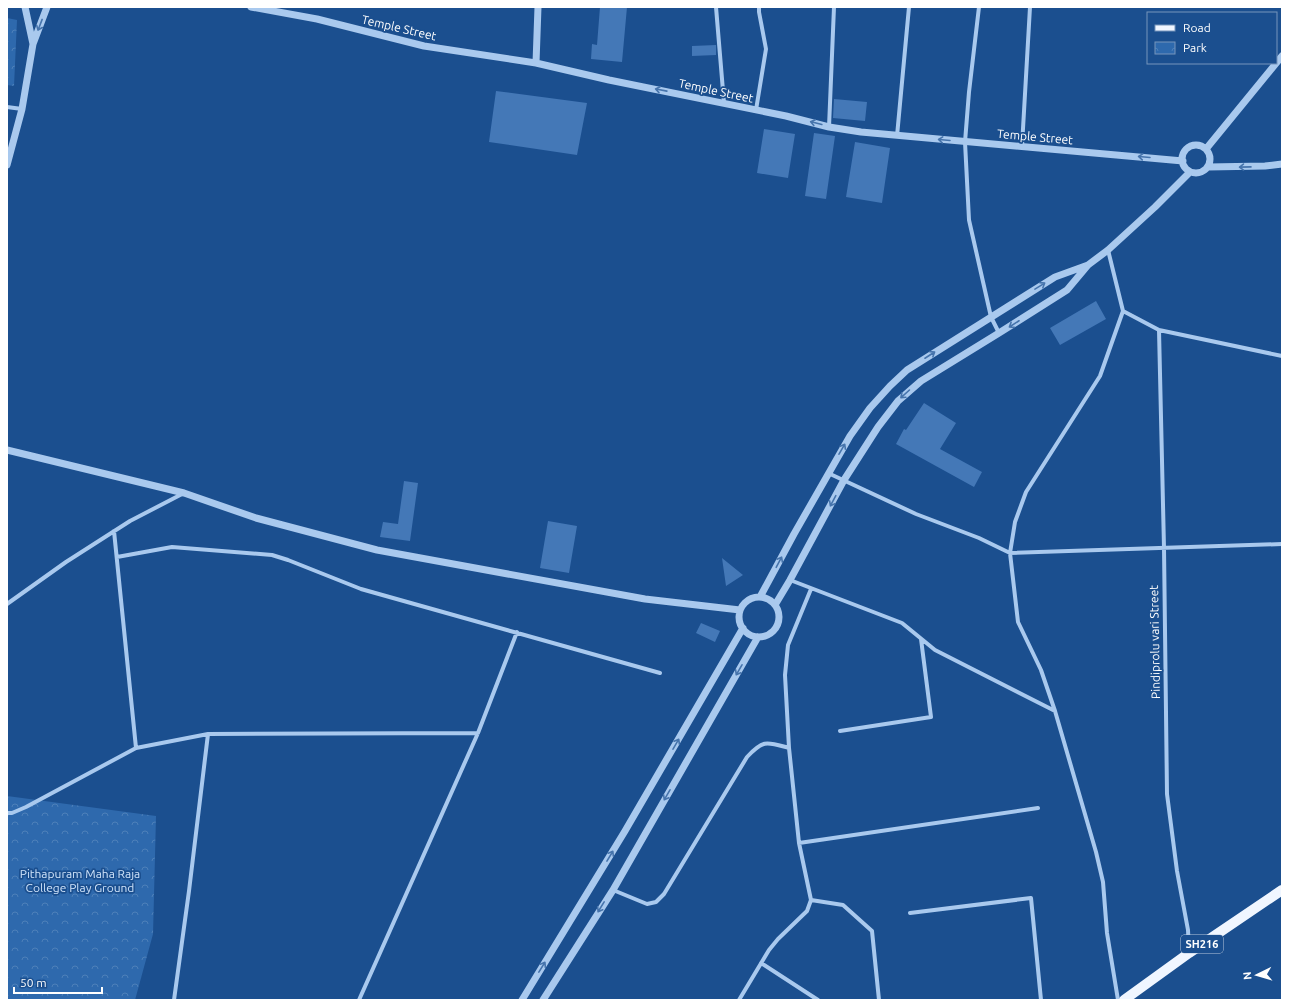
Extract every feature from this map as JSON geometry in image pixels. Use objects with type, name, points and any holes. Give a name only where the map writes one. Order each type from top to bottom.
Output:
[{"type":"main road","name":"SH216","points":[[1124,1000],[1189,953],[1282,890]]},
{"type":"street","points":[[25,7],[33,44]]},
{"type":"street","points":[[7,165],[22,109],[33,44],[47,7]]},
{"type":"street","name":"Temple Street","points":[[251,7],[317,19],[424,46],[536,63],[609,80],[860,132],[1182,161]]},
{"type":"street","points":[[536,63],[538,7]]},
{"type":"street","points":[[716,7],[724,103]]},
{"type":"street","points":[[756,110],[766,50],[759,7]]},
{"type":"street","points":[[830,127],[834,7]]},
{"type":"street","points":[[897,136],[909,7]]},
{"type":"street","points":[[979,7],[965,142],[969,220],[991,317],[999,333]]},
{"type":"street","points":[[1022,146],[1030,7]]},
{"type":"street","points":[[1206,149],[1275,64]]},
{"type":"street","points":[[7,107],[22,109]]},
{"type":"street","points":[[1208,167],[1210,157],[1206,149],[1195,145],[1186,150],[1182,161],[1190,172],[1195,173],[1200,173],[1208,167],[1265,166],[1282,164]]},
{"type":"street","points":[[775,605],[844,480],[878,427],[898,401],[921,381],[1067,290],[1088,265],[1108,250],[1155,207],[1190,172]]},
{"type":"street","points":[[1108,250],[1123,311],[1100,376],[1026,492],[1015,522],[1010,553],[1018,622],[1041,670],[1055,711],[1096,852],[1103,882],[1106,933],[1118,1000]]},
{"type":"street","points":[[760,597],[850,436],[870,408],[890,386],[907,370],[1055,277],[1088,265]]},
{"type":"street","points":[[1123,311],[1159,330],[1282,356]]},
{"type":"street","name":"Pindiprolu vari Street","points":[[1159,330],[1164,548],[1167,794],[1177,871],[1188,930],[1189,953]]},
{"type":"street","points":[[7,450],[184,493],[256,518],[377,550],[645,599],[740,610]]},
{"type":"street","points":[[828,473],[916,514],[979,538],[1010,553],[1282,544]]},
{"type":"street","points":[[7,604],[66,562],[114,531],[184,493]]},
{"type":"street","points":[[114,531],[136,748]]},
{"type":"street","points":[[117,557],[172,547],[272,556],[288,560],[361,589],[660,673]]},
{"type":"street","points":[[790,580],[902,623],[935,650],[1055,711]]},
{"type":"street","points":[[739,1000],[761,963],[778,939],[807,911],[811,900],[799,843],[789,748],[785,676],[788,645],[811,589]]},
{"type":"street","points":[[760,597],[769,599],[775,605],[778,613],[778,622],[774,630],[767,635],[758,636],[750,634],[743,628],[739,620],[740,610],[744,603],[752,598],[760,597]]},
{"type":"street","points":[[522,1000],[618,844],[743,628]]},
{"type":"street","points":[[359,1000],[478,733],[517,632]]},
{"type":"street","points":[[543,1000],[612,890],[758,636]]},
{"type":"street","points":[[840,732],[931,717],[921,639]]},
{"type":"street","points":[[7,813],[12,813],[26,807],[136,748],[208,734],[478,733]]},
{"type":"street","points":[[174,1000],[208,734]]},
{"type":"street","points":[[612,890],[647,904],[656,902],[664,894],[747,757],[758,746],[769,743],[789,748]]},
{"type":"street","points":[[799,843],[1038,808]]},
{"type":"street","points":[[910,913],[1031,898],[1041,1000]]},
{"type":"street","points":[[811,900],[843,905],[872,931],[879,1000]]},
{"type":"street","points":[[761,963],[818,1000]]},
{"type":"green space","points":[[7,18],[17,20],[14,86],[7,85]]},
{"type":"green space","name":"Pithapuram Maha Raja College Play Ground","points":[[7,796],[156,816],[153,934],[135,1000],[7,1000]]},
{"type":"building","points":[[600,7],[627,7],[622,62],[591,59],[592,44],[597,45]]},
{"type":"building","points":[[716,45],[716,55],[692,56],[692,46]]},
{"type":"building","points":[[496,91],[587,103],[577,155],[489,142]]},
{"type":"building","points":[[834,99],[867,102],[865,121],[833,118]]},
{"type":"building","points":[[764,129],[795,134],[788,178],[757,173]]},
{"type":"building","points":[[814,133],[835,136],[826,199],[805,196]]},
{"type":"building","points":[[855,142],[890,148],[882,203],[846,197]]},
{"type":"building","points":[[1096,301],[1106,319],[1060,345],[1050,328]]},
{"type":"building","points":[[924,403],[956,423],[940,449],[982,472],[974,487],[896,444],[904,429],[906,430]]},
{"type":"building","points":[[404,481],[418,483],[410,541],[380,537],[383,522],[398,524]]},
{"type":"building","points":[[548,521],[577,526],[569,573],[540,568]]},
{"type":"building","points":[[722,558],[743,575],[726,586]]},
{"type":"building","points":[[701,623],[720,631],[715,642],[696,633]]}]
